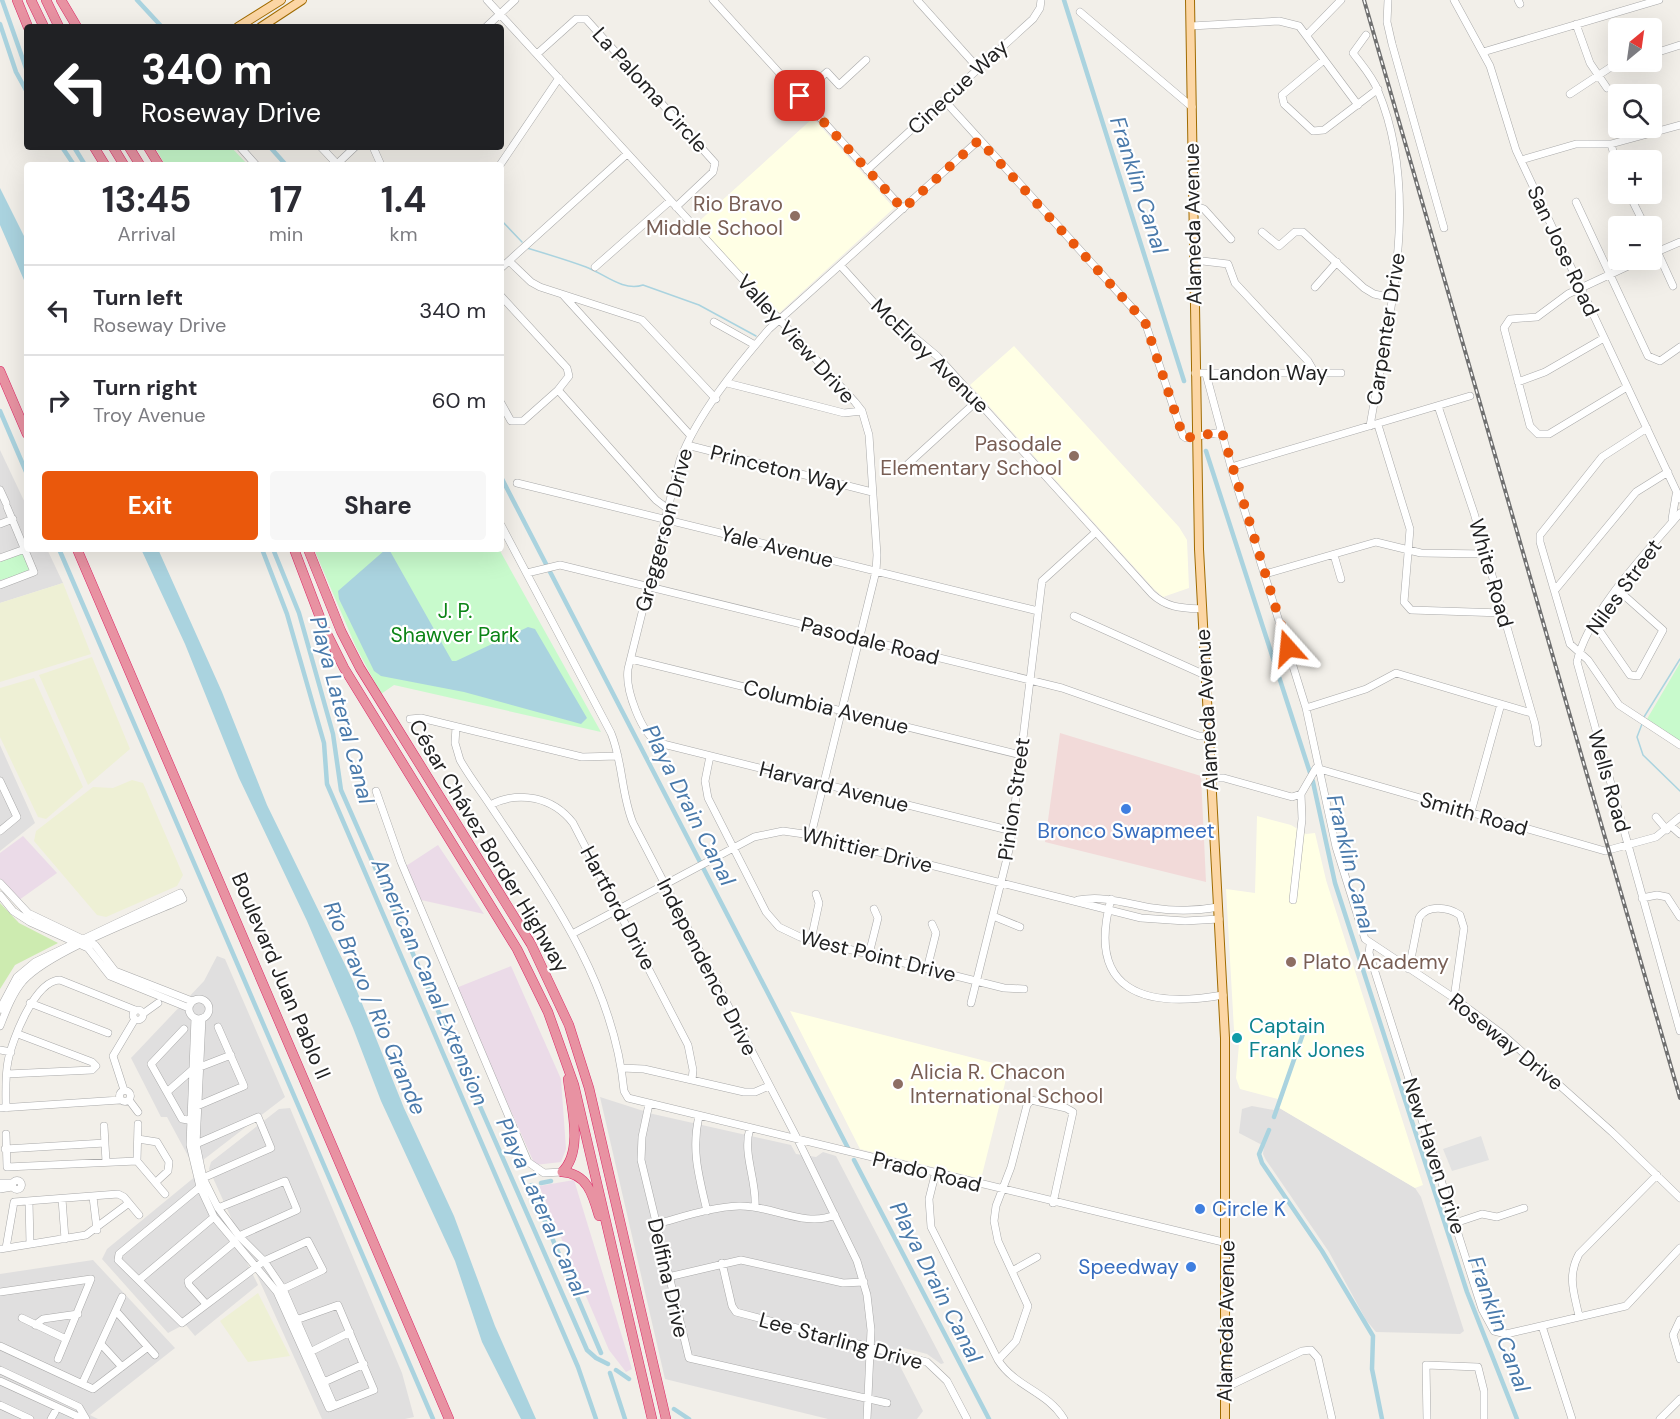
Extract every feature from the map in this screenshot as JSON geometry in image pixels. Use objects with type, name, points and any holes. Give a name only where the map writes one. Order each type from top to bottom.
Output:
[{"type":"highway","points":[[17,0],[27,24]]},
{"type":"highway","points":[[31,0],[43,24]]},
{"type":"highway","points":[[45,0],[57,24]]},
{"type":"highway","points":[[61,0],[75,24]]},
{"type":"highway","points":[[0,371],[24,427]]},
{"type":"highway","name":"Boulevard Juan Pablo II","points":[[77,552],[449,1419]]},
{"type":"highway","name":"César Chávez Border Highway","points":[[295,552],[324,628],[344,668],[517,949],[543,1000],[577,1096],[652,1419]]},
{"type":"highway","name":"César Chávez Border Highway","points":[[309,552],[341,631],[360,668],[531,944],[569,1025],[589,1088],[666,1419]]},
{"type":"highway","points":[[561,1047],[567,1074],[574,1148],[571,1160],[562,1172],[579,1176],[590,1189],[620,1282]]},
{"type":"main road","points":[[243,24],[281,0]]},
{"type":"main road","points":[[266,24],[302,0]]},
{"type":"main road","name":"Alameda Avenue","points":[[1190,2],[1195,373],[1202,609],[1222,995],[1227,1243],[1225,1419]]},
{"type":"street","name":"Valley View Drive","points":[[487,0],[861,411],[869,435],[876,571],[811,835]]},
{"type":"street","points":[[489,24],[515,0]]},
{"type":"street","points":[[712,0],[903,209]]},
{"type":"street","points":[[917,0],[978,68]]},
{"type":"street","name":"Cinecue Way","points":[[867,170],[1033,19],[1040,8],[1041,0]]},
{"type":"street","points":[[1307,35],[1341,0]]},
{"type":"street","points":[[1388,0],[1388,28],[1444,228]]},
{"type":"street","name":"San Jose Road","points":[[1454,0],[1498,84],[1521,159],[1680,499]]},
{"type":"street","points":[[1483,52],[1659,0]]},
{"type":"street","points":[[1080,12],[1192,107]]},
{"type":"street","name":"La Paloma Circle","points":[[537,54],[576,19],[583,18],[594,28],[715,163],[713,172],[673,204]]},
{"type":"street","points":[[1191,26],[1279,21],[1299,26],[1358,105]]},
{"type":"street","points":[[1576,24],[1586,54],[1607,88]]},
{"type":"street","name":"Carpenter Drive","points":[[1366,35],[1353,52],[1378,89],[1389,125],[1396,171],[1398,269],[1374,425],[1410,529],[1404,602],[1407,608],[1422,611],[1503,613]]},
{"type":"street","points":[[1662,51],[1680,45]]},
{"type":"street","points":[[800,96],[827,72],[839,85],[866,60]]},
{"type":"street","points":[[1324,60],[1285,90],[1282,98],[1284,104],[1308,128],[1315,131],[1324,130],[1378,89]]},
{"type":"street","points":[[1570,94],[1608,71]]},
{"type":"street","points":[[502,162],[559,78]]},
{"type":"street","points":[[944,100],[1145,322],[1183,436],[1197,437],[1222,432]]},
{"type":"street","points":[[1521,159],[1576,144],[1611,144],[1680,125]]},
{"type":"street","name":"Greggerson Drive","points":[[656,742],[648,735],[629,692],[627,676],[680,460],[691,436],[755,345],[778,319],[979,140]]},
{"type":"street","points":[[1611,144],[1613,150]]},
{"type":"street","points":[[243,150],[253,162]]},
{"type":"street","points":[[324,150],[334,162]]},
{"type":"street","points":[[338,162],[352,150]]},
{"type":"street","points":[[504,265],[627,154]]},
{"type":"street","points":[[1576,202],[1650,358],[1660,361],[1680,347]]},
{"type":"street","points":[[595,267],[673,204]]},
{"type":"street","points":[[1193,205],[1204,209],[1231,238]]},
{"type":"street","points":[[1262,232],[1279,246],[1295,232],[1303,232],[1368,291],[1392,298]]},
{"type":"street","points":[[1662,250],[1680,242]]},
{"type":"street","points":[[1194,260],[1228,264],[1235,283],[1308,361],[1315,373]]},
{"type":"street","points":[[509,261],[531,282],[563,295],[642,320],[716,399]]},
{"type":"street","points":[[1315,286],[1337,262]]},
{"type":"street","name":"McElroy Avenue","points":[[840,265],[876,305],[937,356],[1157,599],[1177,608],[1202,609]]},
{"type":"street","points":[[1662,267],[1673,286]]},
{"type":"street","points":[[1619,270],[1581,287],[1537,317],[1527,320],[1515,318],[1505,325],[1503,332],[1530,426],[1534,432],[1544,435],[1627,387]]},
{"type":"street","name":"Princeton Way","points":[[563,295],[691,436]]},
{"type":"street","points":[[504,299],[567,368],[568,379],[520,423],[509,418],[504,409]]},
{"type":"street","points":[[714,322],[755,345]]},
{"type":"street","points":[[1518,382],[1545,372],[1604,338]]},
{"type":"street","name":"Landon Way","points":[[1195,373],[1341,373]]},
{"type":"street","points":[[1206,374],[1231,467],[1306,708],[1338,854],[1365,939],[1370,945]]},
{"type":"street","points":[[727,384],[844,413],[861,411]]},
{"type":"street","points":[[558,390],[656,500],[668,509]]},
{"type":"street","points":[[1231,467],[1470,396]]},
{"type":"street","points":[[908,464],[978,400]]},
{"type":"street","name":"White Road","points":[[1438,406],[1503,613],[1538,743]]},
{"type":"street","name":"Wells Road","points":[[1647,428],[1602,457],[1540,534],[1540,542],[1570,644],[1579,652],[1577,669],[1677,1012],[1680,1031]]},
{"type":"street","name":"Princeton Way","points":[[687,445],[872,492]]},
{"type":"street","points":[[1555,590],[1636,492],[1668,472]]},
{"type":"street","name":"Yale Avenue","points":[[516,483],[1038,610]]},
{"type":"street","points":[[1676,489],[1677,504],[1671,524],[1680,524]]},
{"type":"street","points":[[0,490],[24,546]]},
{"type":"street","name":"Niles Street","points":[[1579,652],[1594,623],[1680,513]]},
{"type":"street","points":[[0,524],[13,519]]},
{"type":"street","name":"Independence Drive","points":[[504,531],[611,733],[618,756],[628,812],[798,1140],[835,1215],[864,1282],[872,1346],[867,1419]]},
{"type":"street","name":"Pinion Street","points":[[971,1003],[1012,831],[1041,591],[1046,575],[1096,532]]},
{"type":"street","points":[[1265,574],[1381,541],[1421,553],[1485,554]]},
{"type":"street","points":[[0,558],[24,549]]},
{"type":"street","points":[[0,585],[34,573],[26,552]]},
{"type":"street","points":[[1334,555],[1341,579]]},
{"type":"street","name":"Pasodale Road","points":[[527,573],[553,565],[648,587],[1062,688],[1199,736],[1208,736]]},
{"type":"street","points":[[1594,623],[1630,675],[1638,675],[1663,630],[1618,590]]},
{"type":"street","points":[[1074,616],[1205,675]]},
{"type":"street","points":[[1579,652],[1619,705],[1680,745]]},
{"type":"street","name":"Columbia Avenue","points":[[631,659],[1021,755]]},
{"type":"street","points":[[1306,708],[1366,689],[1396,673],[1531,713]]},
{"type":"street","points":[[1471,812],[1502,704]]},
{"type":"street","points":[[410,719],[422,718],[582,757],[618,756]]},
{"type":"street","points":[[456,727],[455,743],[459,760],[572,934],[604,1001],[622,1068],[644,1069],[744,1092],[755,1092],[769,1086]]},
{"type":"street","name":"Harvard Avenue","points":[[656,742],[1012,831]]},
{"type":"street","name":"West Point Drive","points":[[710,756],[705,781],[708,798],[772,921],[790,933],[811,940],[1015,990],[1024,989]]},
{"type":"street","points":[[1293,900],[1302,819],[1301,794],[1310,775],[1316,768],[1321,769]]},
{"type":"street","name":"Smith Road","points":[[1321,769],[1599,850],[1609,851],[1628,846],[1656,837],[1669,828]]},
{"type":"street","points":[[1211,778],[1224,778],[1292,797],[1301,794]]},
{"type":"street","points":[[0,781],[17,818],[0,831]]},
{"type":"street","points":[[376,791],[400,862],[528,1162],[544,1173],[562,1172]]},
{"type":"street","name":"Hartford Drive","points":[[490,805],[510,798],[528,797],[544,801],[564,813],[576,828],[688,1045],[692,1057],[693,1080]]},
{"type":"street","points":[[1656,817],[1680,834]]},
{"type":"street","points":[[1669,828],[1680,817]]},
{"type":"street","name":"Whittier Drive","points":[[572,934],[734,847],[765,834],[783,831],[811,835],[1108,909],[1164,920],[1219,919]]},
{"type":"street","points":[[0,883],[28,913],[84,941],[110,976],[191,1005],[199,1018],[200,1067],[197,1106],[190,1145],[200,1187],[214,1217],[283,1289],[324,1382],[331,1407]]},
{"type":"street","points":[[811,940],[819,903],[816,894]]},
{"type":"street","points":[[0,895],[21,917],[74,942]]},
{"type":"street","points":[[1642,898],[1657,895],[1667,897],[1680,917]]},
{"type":"street","points":[[0,1026],[25,980],[44,965],[84,941],[181,896]]},
{"type":"street","name":"Whittier Drive","points":[[1076,901],[1093,897],[1169,910],[1203,910],[1218,907]]},
{"type":"street","points":[[1111,899],[1105,928],[1106,955],[1109,968],[1120,982],[1134,990],[1176,999],[1222,995]]},
{"type":"street","points":[[1409,969],[1419,918],[1423,912],[1434,908],[1460,915],[1464,928],[1454,998]]},
{"type":"street","points":[[869,954],[878,918],[874,909]]},
{"type":"street","points":[[993,916],[1020,927]]},
{"type":"street","points":[[927,969],[936,933],[932,924]]},
{"type":"street","points":[[0,1009],[10,988],[25,969],[74,942],[84,941]]},
{"type":"street","name":"Roseway Drive","points":[[1370,945],[1454,998],[1502,1034],[1680,1198]]},
{"type":"street","name":"New Haven Drive","points":[[1370,945],[1368,954],[1482,1309],[1492,1328],[1506,1334],[1626,1306],[1680,1248]]},
{"type":"street","points":[[129,1100],[3,1108],[8,1060],[30,1003],[37,991],[47,983],[60,980],[144,1013]]},
{"type":"street","points":[[191,1005],[197,999],[206,1002],[208,1011],[199,1018],[192,1070],[196,1144],[203,1178],[237,1239]]},
{"type":"street","points":[[30,1003],[108,1033]]},
{"type":"street","points":[[135,1019],[141,1019],[144,1013],[158,1003]]},
{"type":"street","points":[[135,1010],[133,1016],[135,1019],[113,1056],[124,1090],[129,1092],[129,1100],[138,1112]]},
{"type":"street","points":[[197,1106],[244,1086],[218,1027]]},
{"type":"street","points":[[184,1029],[151,1061],[182,1119],[193,1121]]},
{"type":"street","points":[[7,1074],[85,1070],[86,1060],[18,1034]]},
{"type":"street","points":[[0,1050],[11,1052]]},
{"type":"street","points":[[200,1067],[231,1055]]},
{"type":"street","points":[[0,1058],[8,1060]]},
{"type":"street","name":"Prado Road","points":[[622,1068],[624,1091],[628,1098],[1001,1191],[1227,1243]]},
{"type":"street","points":[[167,1092],[192,1070]]},
{"type":"street","points":[[120,1100],[120,1093],[124,1090]]},
{"type":"street","points":[[998,1360],[1016,1341],[1028,1306],[996,1234],[995,1213],[1011,1167],[1027,1105],[1031,1100],[1066,1108],[1073,1115],[1053,1203]]},
{"type":"street","name":"Delfina Drive","points":[[649,1104],[642,1137],[641,1160],[689,1358],[887,1403]]},
{"type":"street","points":[[769,1133],[782,1128],[784,1114]]},
{"type":"street","points":[[699,1116],[694,1138],[694,1156],[707,1210]]},
{"type":"street","points":[[196,1144],[258,1117],[271,1148],[203,1178]]},
{"type":"street","points":[[138,1124],[137,1161],[165,1194]]},
{"type":"street","points":[[104,1126],[106,1162]]},
{"type":"street","points":[[750,1128],[747,1140],[754,1182],[755,1207]]},
{"type":"street","points":[[6,1134],[5,1149],[12,1167],[16,1203],[3,1248],[86,1235],[97,1230],[129,1203]]},
{"type":"street","points":[[138,1139],[157,1142],[169,1162],[168,1171],[156,1182]]},
{"type":"street","points":[[5,1149],[105,1143]]},
{"type":"street","points":[[809,1162],[813,1152],[823,1146]]},
{"type":"street","points":[[12,1167],[137,1161]]},
{"type":"street","points":[[935,1175],[929,1199],[931,1227],[998,1360],[1017,1382],[1047,1399],[1064,1419]]},
{"type":"street","points":[[1579,1317],[1571,1282],[1579,1254],[1657,1175]]},
{"type":"street","points":[[206,1304],[188,1281],[237,1239],[297,1210],[285,1181],[218,1208]]},
{"type":"street","points":[[0,1183],[15,1185]]},
{"type":"street","points":[[0,1189],[15,1185]]},
{"type":"street","points":[[200,1187],[117,1257],[179,1323],[260,1263],[306,1241],[311,1242],[323,1270],[322,1273],[283,1289]]},
{"type":"street","points":[[16,1203],[118,1194],[140,1215]]},
{"type":"street","points":[[93,1197],[97,1230]]},
{"type":"street","points":[[62,1199],[64,1239]]},
{"type":"street","points":[[29,1201],[30,1244]]},
{"type":"street","points":[[656,1224],[707,1210],[755,1207],[814,1221],[835,1215]]},
{"type":"street","points":[[1455,1223],[1482,1215],[1497,1217],[1524,1208]]},
{"type":"street","points":[[139,1280],[214,1217]]},
{"type":"street","points":[[1012,1271],[1037,1257]]},
{"type":"street","points":[[668,1277],[722,1263],[749,1261],[843,1283],[864,1282]]},
{"type":"street","points":[[260,1263],[277,1292],[331,1407]]},
{"type":"street","name":"Lee Starling Drive","points":[[722,1263],[732,1306],[738,1313],[919,1358],[934,1366],[947,1381],[967,1419]]},
{"type":"street","points":[[0,1292],[91,1279],[57,1359]]},
{"type":"street","points":[[82,1384],[122,1297]]},
{"type":"street","points":[[296,1320],[336,1304],[364,1364],[374,1390],[331,1407]]},
{"type":"street","points":[[116,1311],[155,1355]]},
{"type":"street","points":[[35,1325],[44,1319],[78,1314]]},
{"type":"street","points":[[22,1318],[66,1339]]},
{"type":"street","points":[[1680,1320],[1672,1335],[1680,1359]]},
{"type":"street","points":[[1542,1326],[1572,1419]]},
{"type":"street","points":[[310,1352],[350,1332]]},
{"type":"street","points":[[100,1344],[122,1367]]},
{"type":"street","points":[[0,1346],[93,1389],[148,1347]]},
{"type":"street","points":[[1225,1388],[1302,1351],[1311,1350],[1318,1358],[1332,1419]]},
{"type":"street","points":[[324,1382],[364,1364]]},
{"type":"street","points":[[1427,1419],[1426,1365],[1478,1366],[1484,1390],[1484,1419]]},
{"type":"street","points":[[0,1370],[79,1407],[84,1411],[84,1419],[0,1381]]},
{"type":"street","points":[[1660,1419],[1680,1399]]},
{"type":"street","points":[[0,1405],[17,1416],[30,1419]]},
{"type":"shaded area","name":"Rio Bravo Middle School","points":[[813,118],[894,208],[778,314],[696,224]]},
{"type":"shaded area","name":"Pasodale Elementary School","points":[[1014,346],[1179,527],[1187,540],[1189,588],[1163,597],[1154,589],[970,385]]},
{"type":"shaded area","points":[[0,450],[24,501],[24,552],[48,552],[63,583],[0,603]]},
{"type":"shaded area","points":[[63,583],[91,654],[0,682],[0,603]]},
{"type":"shaded area","points":[[92,657],[130,749],[88,785],[39,675]]},
{"type":"shaded area","points":[[34,678],[83,787],[46,819],[38,817],[0,737],[0,688]]},
{"type":"shaded area","name":"Bronco Swapmeet","points":[[1060,733],[1201,776],[1206,882],[1045,842]]},
{"type":"shaded area","points":[[0,745],[35,823],[0,851]]},
{"type":"shaded area","points":[[132,780],[143,783],[183,875],[177,886],[106,917],[97,915],[34,841],[36,831],[93,787],[113,788]]},
{"type":"shaded area","name":"Plato Academy","points":[[1257,816],[1291,825],[1306,834],[1315,833],[1326,880],[1423,1185],[1415,1188],[1276,1106],[1278,1099],[1240,1089],[1236,1078],[1240,1033],[1234,1030],[1226,889],[1255,893]]},
{"type":"shaded area","points":[[23,836],[57,873],[19,900],[0,879],[0,853]]},
{"type":"shaded area","points":[[438,845],[484,914],[421,900],[406,866]]},
{"type":"shaded area","points":[[217,956],[225,959],[285,1097],[194,1167],[167,1117],[161,1117],[131,1058],[204,981]]},
{"type":"shaded area","points":[[511,966],[561,1079],[566,1149],[561,1162],[535,1165],[456,988]]},
{"type":"shaded area","name":"Alicia R. Chacon International School","points":[[790,1011],[1009,1067],[981,1179],[860,1149]]},
{"type":"shaded area","points":[[600,1097],[653,1114],[791,1145],[796,1154],[816,1157],[823,1152],[836,1156],[944,1363],[941,1364],[927,1354],[904,1348],[900,1366],[923,1411],[917,1419],[828,1419],[665,1379]]},
{"type":"shaded area","points":[[1252,1106],[1274,1110],[1276,1106],[1415,1188],[1421,1197],[1464,1331],[1460,1334],[1376,1332],[1366,1320],[1329,1252],[1266,1160],[1263,1154],[1264,1146],[1239,1133],[1242,1109]]},
{"type":"shaded area","points":[[290,1108],[402,1373],[414,1417],[405,1419],[322,1419],[209,1169],[211,1162],[279,1109]]},
{"type":"shaded area","points":[[1481,1136],[1489,1160],[1452,1171],[1443,1149]]},
{"type":"shaded area","points":[[202,1171],[258,1285],[195,1336],[185,1324],[168,1333],[102,1259],[107,1249]]},
{"type":"shaded area","points":[[574,1180],[632,1369],[626,1372],[609,1350],[539,1186]]},
{"type":"shaded area","points":[[93,1260],[175,1348],[90,1415],[98,1419],[0,1419],[0,1274]]},
{"type":"shaded area","points":[[258,1293],[290,1356],[248,1362],[220,1321]]},
{"type":"green space","points":[[157,150],[234,150],[245,162],[163,162]]},
{"type":"green space","name":"J. P. Shawver Park","points":[[315,552],[501,552],[601,732],[394,685],[381,694],[356,647]]},
{"type":"green space","points":[[24,553],[31,572],[0,580],[0,561]]},
{"type":"green space","points":[[1680,663],[1680,741],[1647,719]]},
{"type":"green space","points":[[0,903],[19,923],[58,943],[15,965],[0,989]]},
{"type":"water","points":[[0,188],[24,236],[24,280],[0,225]]},
{"type":"water","points":[[142,552],[159,552],[222,692],[267,805],[353,981],[404,1108],[454,1216],[495,1326],[536,1419],[521,1419],[482,1342],[455,1261],[381,1101],[353,1028],[307,921],[239,778],[185,644]]},
{"type":"water","points":[[383,552],[391,552],[452,661],[528,627],[535,629],[587,718],[581,724],[464,692],[381,676],[374,671],[339,599],[338,591]]},
{"type":"waterway","name":"Playa Lateral Canal","points":[[2,0],[24,62]]},
{"type":"waterway","name":"Playa Drain Canal","points":[[137,0],[159,24]]},
{"type":"waterway","name":"Franklin Canal","points":[[1064,0],[1184,381]]},
{"type":"waterway","name":"American Canal Extension","points":[[0,24],[16,72],[24,87]]},
{"type":"waterway","name":"American Canal Extension","points":[[64,150],[72,162]]},
{"type":"waterway","name":"Playa Lateral Canal","points":[[76,150],[83,162]]},
{"type":"waterway","name":"Playa Drain Canal","points":[[273,150],[283,162]]},
{"type":"waterway","points":[[504,223],[522,242]]},
{"type":"waterway","points":[[527,248],[586,267],[621,284],[643,285],[699,305],[756,336]]},
{"type":"waterway","points":[[0,411],[24,467]]},
{"type":"waterway","name":"Franklin Canal","points":[[1206,451],[1313,782],[1335,883],[1467,1292],[1517,1419]]},
{"type":"waterway","name":"Playa Drain Canal","points":[[504,483],[848,1148]]},
{"type":"waterway","points":[[60,552],[433,1419]]},
{"type":"waterway","name":"American Canal Extension","points":[[263,552],[287,614],[324,743],[327,784],[578,1367],[596,1419]]},
{"type":"waterway","name":"Playa Lateral Canal","points":[[274,552],[299,613],[333,734],[341,790],[587,1350],[608,1364]]},
{"type":"waterway","points":[[1644,717],[1680,659]]},
{"type":"waterway","points":[[1642,724],[1637,737],[1643,755],[1680,791]]},
{"type":"waterway","points":[[1274,1117],[1305,1028]]},
{"type":"waterway","points":[[1269,1130],[1259,1154],[1262,1163],[1322,1251],[1373,1336],[1372,1369],[1382,1419]]},
{"type":"waterway","name":"Playa Drain Canal","points":[[854,1160],[989,1419]]},
{"type":"waterway","points":[[541,1183],[551,1181]]},
{"type":"waterway","points":[[532,1185],[530,1186],[601,1353]]},
{"type":"waterway","name":"Playa Lateral Canal","points":[[616,1370],[629,1379]]},
{"type":"waterway","points":[[610,1373],[625,1419]]},
{"type":"waterway","name":"Playa Lateral Canal","points":[[674,1409],[689,1419]]},
{"type":"railway","points":[[1364,0],[1680,1098]]},
{"type":"place","name":"Rio Bravo Middle School","points":[[795,216]]},
{"type":"place","name":"Pasodale Elementary School","points":[[1074,456]]},
{"type":"place","name":"Bronco Swapmeet","points":[[1126,809]]},
{"type":"place","name":"Plato Academy","points":[[1291,962]]},
{"type":"place","name":"Captain Frank Jones","points":[[1237,1038]]},
{"type":"place","name":"Alicia R. Chacon International School","points":[[898,1084]]},
{"type":"place","name":"Circle K","points":[[1200,1209]]},
{"type":"place","name":"Speedway","points":[[1191,1267]]},
{"type":"route","points":[[800,96],[903,209],[979,140],[1145,322],[1157,351],[1183,436],[1185,438],[1222,432],[1288,648]]},
{"type":"water label","name":"Río Bravo / Rio Grande","points":[[375,1008]]}]
